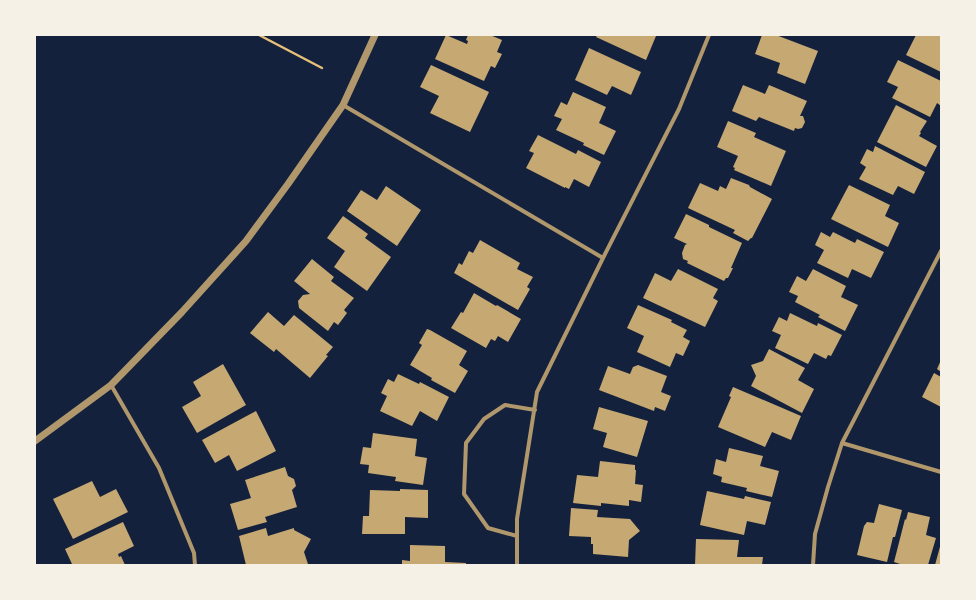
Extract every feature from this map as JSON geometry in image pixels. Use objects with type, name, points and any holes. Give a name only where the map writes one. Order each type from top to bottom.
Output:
[{"type":"street","points":[[35,442],[111,385],[182,312],[246,241],[343,105],[375,35]]},
{"type":"street","points":[[517,565],[517,518],[537,392],[679,109],[709,35]]},
{"type":"street","points":[[343,105],[603,258]]},
{"type":"street","points":[[813,565],[815,534],[842,444],[941,251]]},
{"type":"street","points":[[111,385],[159,468],[194,553],[195,565]]},
{"type":"street","points":[[517,536],[488,528],[464,494],[466,443],[484,419],[505,405],[534,410]]},
{"type":"street","points":[[842,444],[941,472]]},
{"type":"path","points":[[259,35],[322,68]]},
{"type":"building","points":[[446,35],[467,44],[468,41],[466,40],[468,35],[490,35],[502,40],[497,52],[502,54],[495,68],[491,66],[484,81],[435,59]]},
{"type":"building","points":[[597,35],[656,36],[646,60],[596,37]]},
{"type":"building","points":[[762,35],[776,35],[818,51],[805,84],[777,73],[780,63],[755,54]]},
{"type":"building","points":[[916,35],[941,35],[941,72],[906,55]]},
{"type":"building","points":[[589,48],[641,72],[631,95],[612,86],[607,95],[575,80]]},
{"type":"building","points":[[898,60],[941,81],[941,106],[937,103],[930,117],[892,98],[898,87],[887,82]]},
{"type":"building","points":[[431,65],[489,92],[470,132],[430,113],[439,96],[420,87]]},
{"type":"building","points":[[743,85],[765,94],[769,85],[807,101],[800,116],[803,116],[805,122],[802,128],[795,128],[794,131],[759,117],[756,121],[732,111]]},
{"type":"building","points":[[573,92],[606,107],[599,123],[616,131],[604,155],[583,145],[584,143],[556,130],[562,119],[554,116],[561,102],[567,105]]},
{"type":"building","points":[[896,105],[927,121],[919,136],[937,146],[926,167],[877,142]]},
{"type":"building","points":[[728,121],[756,133],[754,137],[786,151],[771,186],[734,170],[735,168],[733,167],[738,156],[717,147]]},
{"type":"building","points":[[538,135],[576,154],[578,150],[601,162],[589,187],[574,179],[569,189],[565,188],[526,168],[534,153],[529,151]]},
{"type":"building","points":[[875,146],[925,172],[914,194],[898,186],[893,195],[859,179],[866,167],[860,163],[867,149],[873,152]]},
{"type":"building","points":[[731,178],[749,185],[772,199],[752,238],[748,241],[733,233],[735,230],[688,208],[700,183],[718,191],[720,186],[726,189]]},
{"type":"building","points":[[849,185],[890,205],[885,216],[899,223],[888,247],[831,219]]},
{"type":"building","points":[[386,186],[421,210],[397,246],[347,211],[361,190],[377,200]]},
{"type":"building","points":[[686,214],[742,243],[731,268],[733,268],[728,278],[724,281],[687,263],[688,261],[683,259],[682,253],[685,245],[687,244],[674,238]]},
{"type":"building","points":[[343,216],[368,234],[365,238],[391,257],[367,291],[334,267],[345,251],[327,238]]},
{"type":"building","points":[[821,232],[830,237],[833,232],[855,243],[857,239],[884,252],[871,278],[852,269],[848,278],[817,263],[824,250],[815,245]]},
{"type":"building","points":[[480,240],[520,263],[517,269],[533,277],[527,287],[530,289],[518,310],[454,273],[459,263],[462,265],[469,251],[473,253]]},
{"type":"building","points":[[312,259],[334,277],[331,281],[354,298],[344,310],[347,313],[338,325],[334,322],[328,331],[299,308],[298,301],[303,295],[310,294],[294,281]]},
{"type":"building","points":[[678,269],[718,289],[713,298],[718,301],[705,327],[643,298],[655,273],[671,281]]},
{"type":"building","points":[[813,269],[846,286],[841,297],[858,305],[845,331],[818,317],[820,315],[795,302],[798,296],[789,292],[797,276],[806,281]]},
{"type":"building","points":[[474,293],[521,319],[508,342],[498,336],[495,341],[491,339],[486,348],[451,328],[461,312],[463,313]]},
{"type":"building","points":[[638,305],[672,320],[671,322],[687,330],[683,337],[690,341],[683,356],[676,353],[670,367],[637,352],[644,336],[627,328]]},
{"type":"building","points":[[268,312],[284,326],[294,315],[333,347],[326,355],[328,356],[310,378],[276,349],[274,352],[250,333]]},
{"type":"building","points":[[790,313],[817,326],[818,323],[842,335],[831,356],[828,355],[826,359],[814,353],[808,364],[775,348],[781,335],[772,331],[779,317],[787,321]]},
{"type":"building","points":[[427,329],[467,351],[459,365],[468,371],[455,393],[431,380],[432,378],[410,365],[422,345],[419,343]]},
{"type":"building","points":[[769,349],[805,368],[798,380],[814,389],[802,413],[751,386],[756,376],[751,365],[763,361]]},
{"type":"building","points":[[941,360],[941,372],[937,369]]},
{"type":"building","points":[[223,364],[246,405],[197,433],[182,407],[201,396],[193,382]]},
{"type":"building","points":[[638,365],[667,376],[661,392],[671,396],[665,411],[655,407],[654,411],[599,390],[608,366],[630,374],[633,367]]},
{"type":"building","points":[[934,373],[941,377],[941,407],[922,397]]},
{"type":"building","points":[[398,374],[419,384],[420,382],[449,397],[437,421],[420,411],[412,426],[380,411],[387,396],[381,393],[388,379],[394,382]]},
{"type":"building","points":[[733,387],[801,416],[791,440],[772,432],[765,447],[718,427],[731,397],[729,396]]},
{"type":"building","points":[[599,407],[648,421],[637,457],[603,447],[607,433],[593,429]]},
{"type":"building","points":[[256,411],[276,451],[237,471],[229,455],[215,463],[202,440]]},
{"type":"building","points":[[373,433],[417,439],[415,456],[427,458],[423,485],[395,481],[396,477],[368,473],[369,465],[360,464],[363,447],[371,448]]},
{"type":"building","points":[[729,448],[763,456],[760,466],[779,471],[772,497],[746,491],[747,488],[721,482],[722,477],[713,474],[716,459],[726,462]]},
{"type":"building","points":[[600,461],[635,465],[635,484],[643,485],[641,502],[629,500],[629,506],[601,503],[601,506],[573,503],[577,475],[598,477]]},
{"type":"building","points":[[285,467],[288,476],[294,479],[296,486],[292,490],[297,507],[265,517],[267,522],[238,530],[230,504],[251,498],[245,480]]},
{"type":"building","points":[[92,481],[100,497],[116,489],[128,512],[73,539],[53,499]]},
{"type":"building","points":[[400,489],[428,490],[428,518],[405,517],[405,534],[362,534],[363,516],[369,516],[370,490],[400,491]]},
{"type":"building","points":[[707,491],[744,499],[745,496],[771,502],[765,525],[747,521],[744,535],[700,525]]},
{"type":"building","points":[[879,504],[902,510],[887,562],[857,555],[864,526],[867,522],[874,523]]},
{"type":"building","points":[[571,508],[598,510],[597,517],[630,519],[640,531],[629,540],[628,557],[593,554],[591,537],[569,536]]},
{"type":"building","points":[[908,512],[930,517],[926,535],[936,538],[928,565],[899,565],[900,564],[894,562]]},
{"type":"building","points":[[123,522],[134,546],[118,554],[119,557],[121,556],[125,565],[69,565],[72,564],[65,549]]},
{"type":"building","points":[[266,528],[268,536],[294,528],[294,530],[311,539],[304,552],[308,564],[246,565],[239,536]]},
{"type":"building","points":[[696,539],[739,540],[737,557],[763,557],[762,565],[695,565]]},
{"type":"building","points":[[941,543],[941,565],[935,565]]},
{"type":"building","points":[[410,545],[445,546],[445,562],[466,563],[466,565],[402,565],[402,560],[410,561]]}]
